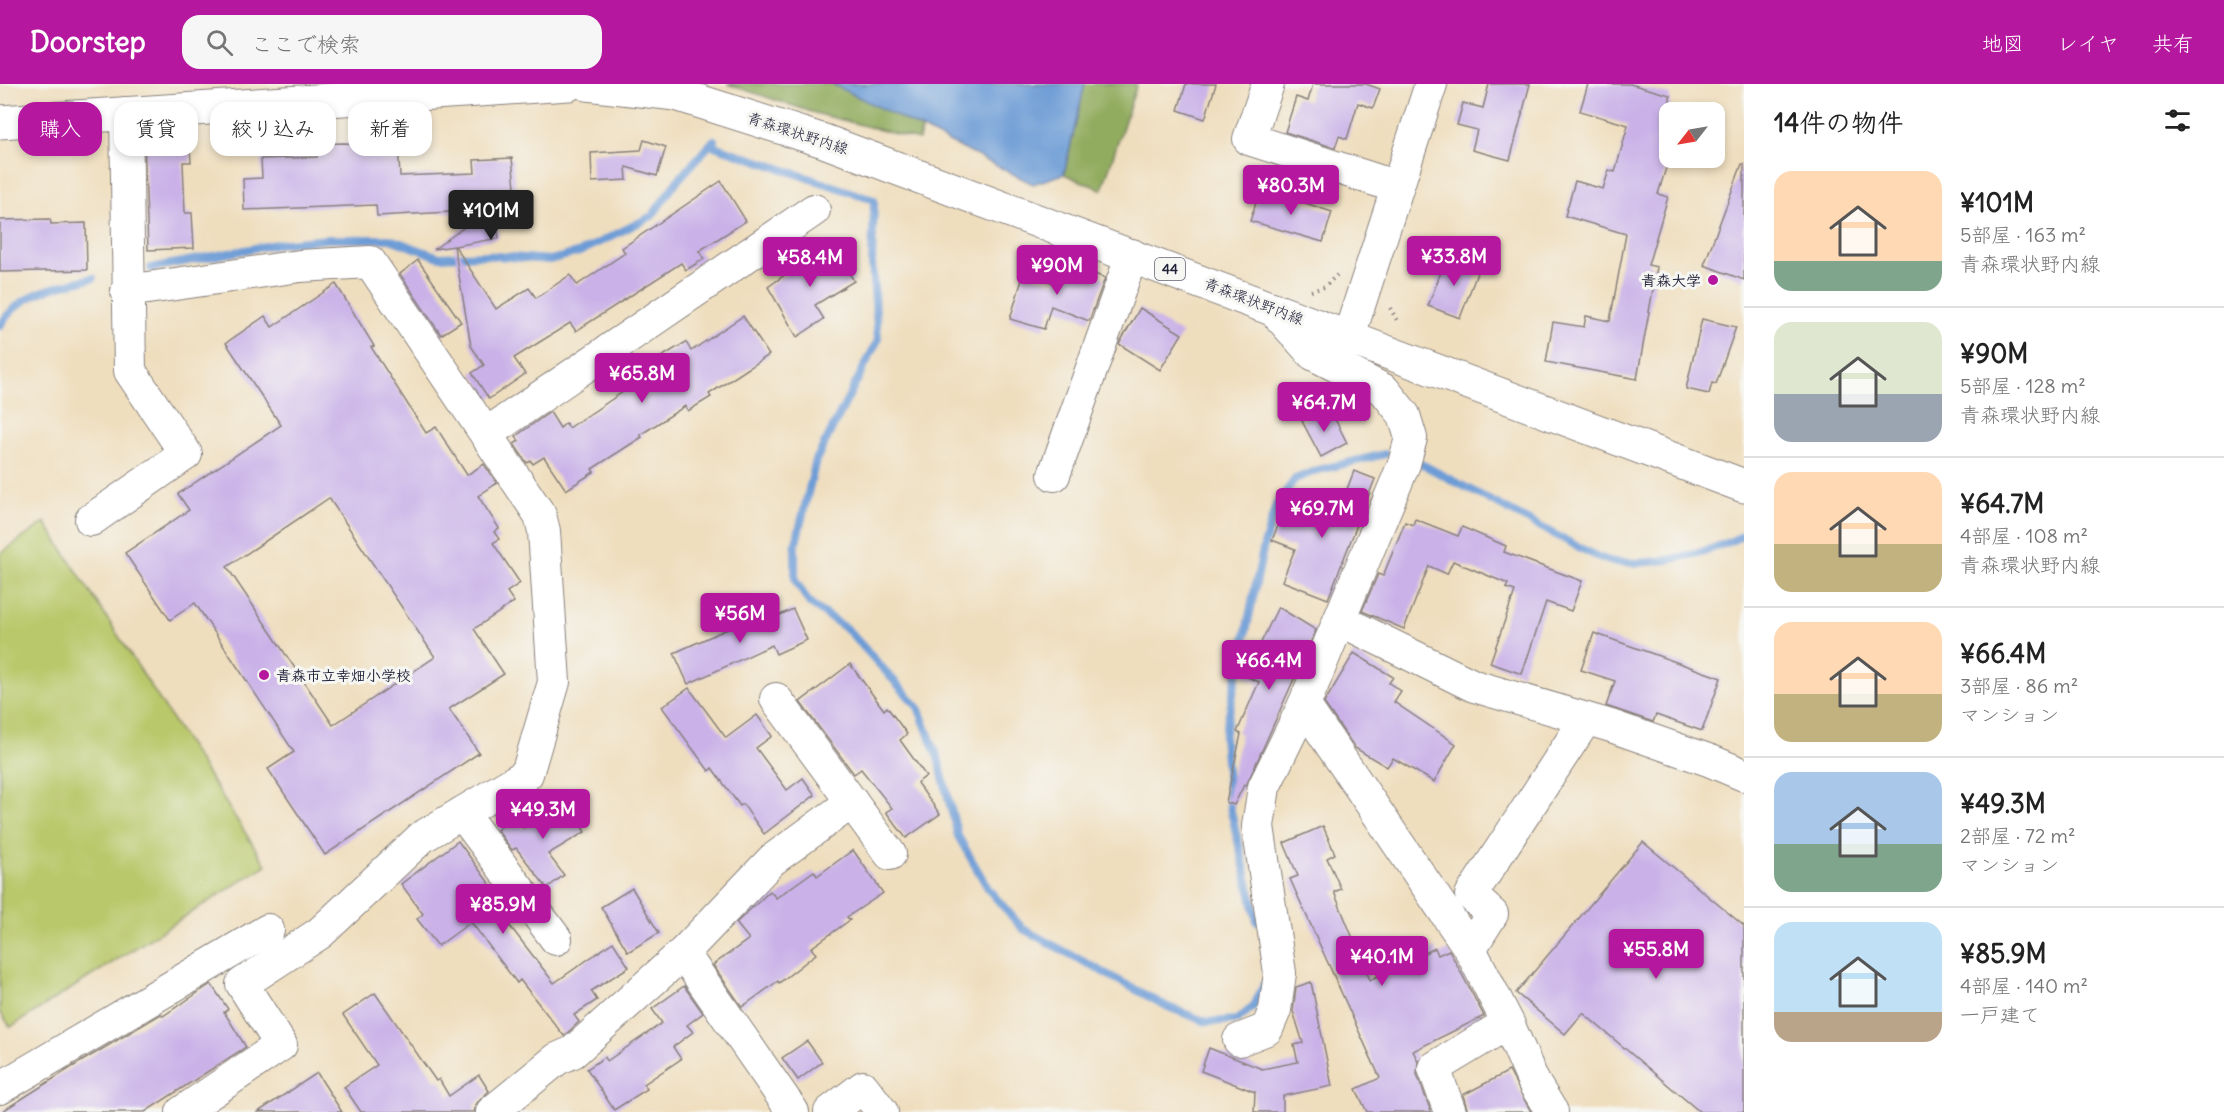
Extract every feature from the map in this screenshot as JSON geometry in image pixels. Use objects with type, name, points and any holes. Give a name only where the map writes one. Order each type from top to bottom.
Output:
[{"type":"main road","points":[[198,108],[569,84]]},
{"type":"main road","name":"青森環状野内線","points":[[587,84],[676,94],[824,141],[1744,486]]},
{"type":"main road","points":[[0,123],[114,114]]},
{"type":"street","points":[[1268,84],[1249,139],[1397,187]]},
{"type":"street","points":[[1349,336],[1431,84]]},
{"type":"street","points":[[91,520],[186,453],[130,371],[126,156]]},
{"type":"street","points":[[486,434],[814,210]]},
{"type":"street","points":[[1054,475],[1132,255]]},
{"type":"street","points":[[127,291],[300,266],[370,262],[540,515],[544,531],[554,682],[526,774],[422,837],[320,933],[242,984],[281,1045],[182,1112]]},
{"type":"street","points":[[1239,1040],[1267,1029],[1275,1010],[1280,973],[1258,826],[1264,787],[1304,705],[1340,620],[1404,464],[1411,438],[1404,415],[1384,390],[1313,354],[1272,308]]},
{"type":"street","points":[[1340,620],[1474,686],[1586,719],[1711,761],[1744,776]]},
{"type":"street","points":[[776,699],[890,854]]},
{"type":"street","points":[[1304,705],[1403,847],[1470,949],[1508,1023],[1534,1083],[1552,1112]]},
{"type":"street","points":[[1470,949],[1492,914],[1471,895],[1586,719]]},
{"type":"street","points":[[492,1112],[556,1059],[573,1053],[683,953],[772,860],[852,802]]},
{"type":"street","points":[[462,813],[556,939]]},
{"type":"street","points":[[0,1088],[268,930]]},
{"type":"street","points":[[683,953],[793,1112]]},
{"type":"street","points":[[1450,1112],[1434,1068],[1508,1023]]},
{"type":"street","points":[[830,1112],[862,1087],[882,1112]]},
{"type":"green space","points":[[727,84],[832,84],[922,128],[919,140],[815,113]]},
{"type":"green space","points":[[1085,84],[1137,84],[1102,190],[1064,174]]},
{"type":"green space","points":[[45,522],[266,865],[11,1027],[0,1013],[0,554]]},
{"type":"water","points":[[832,84],[1085,84],[1064,174],[1033,184]]},
{"type":"building","points":[[1186,84],[1216,84],[1205,119],[1178,110]]},
{"type":"building","points":[[1313,84],[1366,84],[1380,89],[1373,108],[1358,103],[1347,139],[1339,136],[1335,148],[1285,132],[1296,97],[1308,101]]},
{"type":"building","points":[[1489,84],[1530,84],[1510,160],[1472,150],[1477,130],[1457,125],[1463,103],[1483,108]]},
{"type":"building","points":[[1588,84],[1630,84],[1670,95],[1670,102],[1659,102],[1659,168],[1666,168],[1658,194],[1668,197],[1648,265],[1657,267],[1637,379],[1546,362],[1553,322],[1584,327],[1586,316],[1610,321],[1626,234],[1565,216],[1575,181],[1603,189],[1609,170],[1615,172],[1628,125],[1580,111]]},
{"type":"building","points":[[644,140],[666,147],[657,176],[626,167],[627,180],[592,182],[591,153],[641,150]]},
{"type":"building","points":[[336,143],[348,143],[348,156],[399,156],[400,176],[475,173],[474,160],[512,158],[515,187],[491,189],[499,238],[455,246],[496,309],[529,288],[536,298],[570,275],[577,285],[625,253],[622,248],[721,181],[746,221],[699,251],[704,259],[686,270],[681,263],[576,331],[570,323],[514,358],[525,374],[489,399],[472,373],[484,365],[471,346],[454,246],[434,249],[488,210],[377,216],[376,205],[244,210],[243,179],[262,178],[261,159],[336,156]]},
{"type":"building","points":[[145,156],[191,156],[191,162],[183,162],[185,213],[192,213],[194,248],[148,250]]},
{"type":"building","points":[[1742,164],[1744,164],[1744,280],[1704,265]]},
{"type":"building","points":[[1261,188],[1332,212],[1323,242],[1250,221]]},
{"type":"building","points":[[50,219],[51,224],[86,223],[87,270],[0,272],[0,220]]},
{"type":"building","points":[[831,242],[854,281],[815,305],[824,319],[797,337],[768,287]]},
{"type":"building","points":[[1447,256],[1479,268],[1460,318],[1428,306]]},
{"type":"building","points":[[418,260],[461,322],[441,335],[400,274]]},
{"type":"building","points":[[1063,262],[1105,278],[1089,321],[1051,306],[1044,329],[1010,319],[1024,273],[1055,283]]},
{"type":"building","points":[[336,284],[374,346],[371,347],[426,433],[436,427],[467,475],[484,464],[497,483],[478,496],[499,528],[494,532],[499,539],[493,543],[520,583],[507,592],[514,602],[474,629],[504,674],[449,709],[479,753],[325,855],[268,769],[294,752],[195,603],[170,620],[125,553],[189,510],[178,494],[281,425],[226,343],[265,316],[272,327]],"holes":[[[329,498],[435,657],[333,725],[227,567]]]},
{"type":"building","points":[[1140,308],[1182,334],[1160,370],[1119,344]]},
{"type":"building","points":[[743,316],[769,355],[709,394],[711,397],[688,411],[685,406],[640,435],[642,437],[592,469],[594,472],[566,490],[544,457],[533,464],[531,461],[527,463],[514,444],[519,441],[516,436],[550,412],[560,428],[566,423],[569,428],[660,367],[656,360],[686,342],[691,351]]},
{"type":"building","points":[[1702,319],[1736,327],[1716,384],[1712,383],[1709,394],[1686,389]]},
{"type":"building","points":[[1321,411],[1327,421],[1334,417],[1347,443],[1321,457],[1302,421]]},
{"type":"building","points":[[1354,471],[1375,479],[1328,599],[1282,581],[1295,549],[1272,540],[1287,504],[1334,523]]},
{"type":"building","points":[[1415,519],[1458,536],[1462,527],[1506,546],[1504,552],[1582,581],[1571,611],[1546,602],[1522,674],[1490,663],[1515,591],[1506,588],[1508,584],[1453,561],[1447,574],[1429,566],[1404,629],[1362,611],[1378,574],[1383,576],[1405,522],[1413,525]]},
{"type":"building","points":[[1278,607],[1316,630],[1246,786],[1244,785],[1234,805],[1226,802],[1241,734],[1237,732],[1259,682],[1245,676]]},
{"type":"building","points":[[793,609],[807,640],[776,654],[772,645],[688,684],[674,653],[763,613],[767,621]]},
{"type":"building","points":[[1594,633],[1721,678],[1702,731],[1656,715],[1653,722],[1606,706],[1615,681],[1581,670]]},
{"type":"building","points":[[1354,653],[1393,677],[1389,683],[1401,691],[1394,702],[1456,744],[1434,782],[1393,758],[1387,767],[1355,748],[1324,703]]},
{"type":"building","points":[[850,664],[884,710],[887,707],[907,734],[900,740],[926,776],[917,783],[940,814],[906,838],[886,812],[892,808],[861,769],[854,774],[800,702]]},
{"type":"building","points":[[689,688],[726,738],[757,715],[772,736],[756,748],[787,790],[803,778],[815,795],[764,834],[743,804],[740,806],[712,768],[709,771],[662,707]]},
{"type":"building","points":[[567,802],[585,832],[548,854],[564,875],[547,888],[516,848],[512,850],[497,830],[514,817],[523,828]]},
{"type":"building","points":[[1323,826],[1335,854],[1327,858],[1341,889],[1334,892],[1370,980],[1435,948],[1438,955],[1449,950],[1484,1016],[1413,1051],[1418,1061],[1417,1074],[1431,1112],[1367,1112],[1356,1089],[1380,1078],[1290,879],[1298,876],[1284,843]]},
{"type":"building","points":[[458,841],[503,902],[496,908],[554,983],[613,942],[629,967],[591,991],[597,1000],[574,1015],[579,1022],[564,1036],[520,980],[517,983],[471,922],[438,946],[417,919],[423,914],[401,884]]},
{"type":"building","points":[[1643,842],[1744,926],[1744,1112],[1700,1112],[1583,1013],[1565,1034],[1516,993]]},
{"type":"building","points":[[853,850],[883,893],[847,917],[850,920],[811,948],[816,954],[779,983],[778,981],[742,1007],[713,965],[749,939],[736,923],[770,891],[776,898],[814,871],[817,876]]},
{"type":"building","points":[[632,888],[659,933],[628,952],[601,907]]},
{"type":"building","points":[[1311,982],[1332,1086],[1283,1096],[1283,1112],[1254,1112],[1255,1092],[1201,1071],[1209,1048],[1262,1069],[1298,1062],[1294,1045],[1303,1043],[1293,1011],[1296,987]]},
{"type":"building","points":[[211,984],[228,1009],[224,1012],[246,1047],[145,1112],[1,1112],[161,1014],[163,1016]]},
{"type":"building","points":[[684,986],[703,1013],[687,1025],[693,1032],[673,1047],[681,1059],[644,1084],[647,1089],[614,1110],[587,1069],[605,1057],[607,1061],[662,1023],[652,1009]]},
{"type":"building","points":[[375,993],[436,1081],[439,1079],[449,1096],[479,1075],[489,1091],[475,1105],[474,1112],[361,1112],[344,1087],[377,1065],[343,1015]]},
{"type":"building","points":[[807,1041],[822,1062],[798,1080],[782,1058]]},
{"type":"building","points":[[1509,1071],[1531,1112],[1468,1112],[1463,1095]]},
{"type":"building","points":[[317,1073],[342,1112],[258,1112]]},
{"type":"waterway","points":[[151,268],[276,244],[328,239],[390,239],[439,257],[483,255],[550,260],[580,252],[652,216],[677,181],[714,140]]},
{"type":"waterway","points":[[711,145],[874,200],[872,263],[878,340],[816,460],[795,547],[795,580],[810,604],[847,629],[918,707],[938,758],[958,836],[989,890],[1023,929],[1168,1007],[1207,1022],[1237,1020],[1254,1006],[1264,984]]},
{"type":"waterway","points":[[0,326],[18,305],[29,298],[53,288],[93,278]]},
{"type":"waterway","points":[[1257,921],[1230,807],[1224,737],[1264,545],[1276,505],[1295,479],[1318,470],[1385,454]]},
{"type":"waterway","points":[[1414,460],[1588,552],[1612,561],[1631,563],[1681,557],[1714,548],[1744,535]]},
{"type":"place","name":"青森大学","points":[[1713,280]]},
{"type":"place","name":"青森市立幸畑小学校","points":[[264,675]]}]
